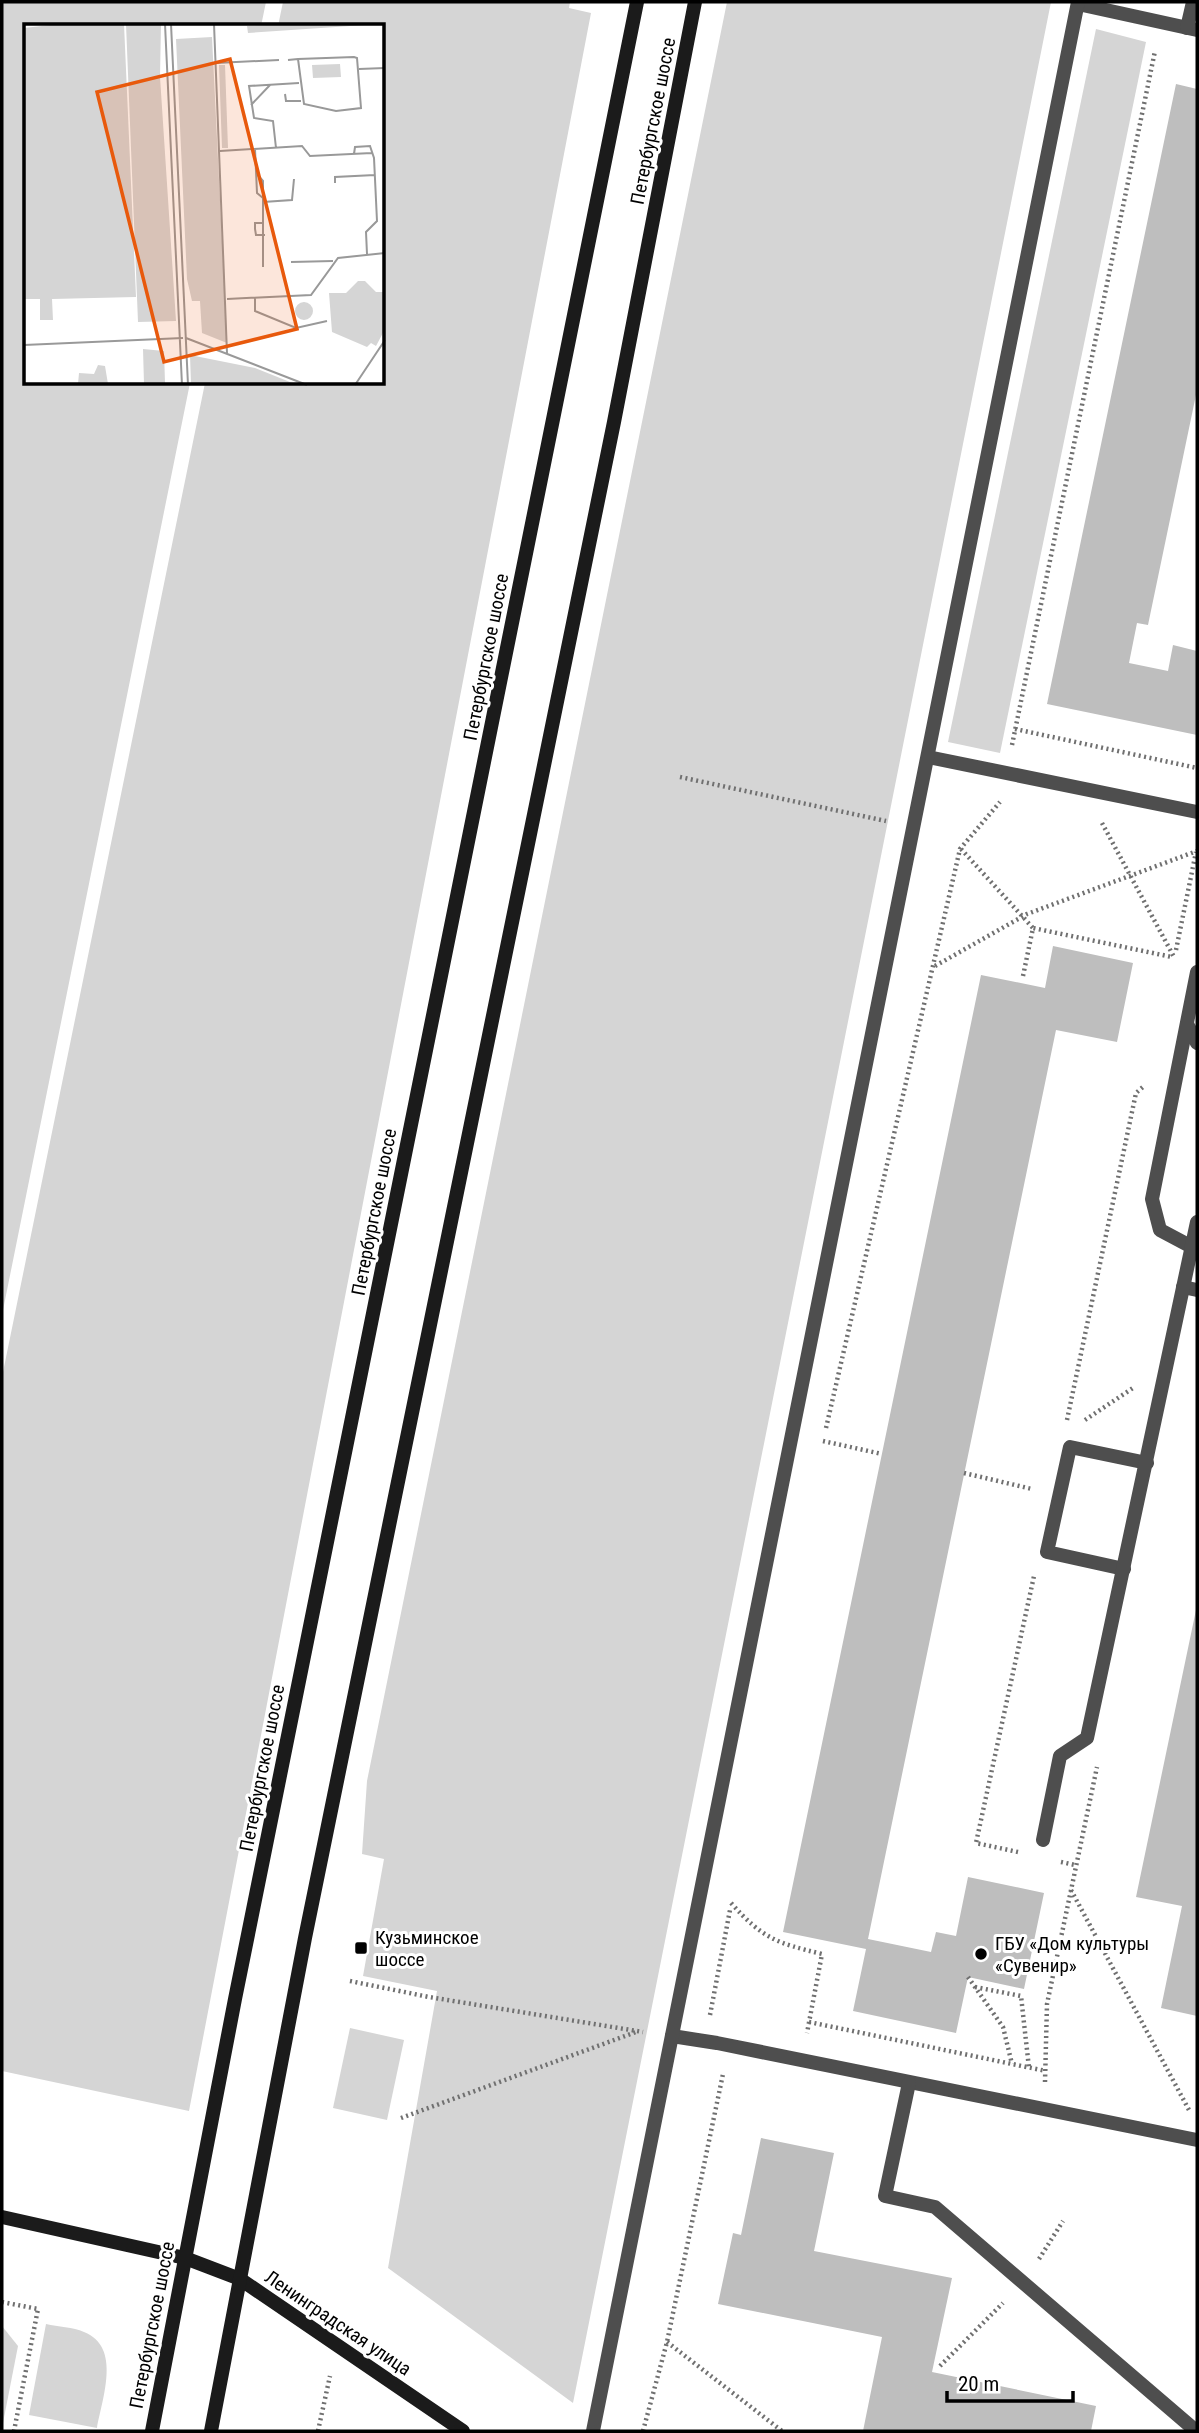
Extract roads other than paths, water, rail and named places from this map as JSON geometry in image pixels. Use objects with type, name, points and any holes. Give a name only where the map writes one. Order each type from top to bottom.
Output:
[{"type":"main road","name":"Петербургское шоссе","points":[[152,2431],[637,2]]},
{"type":"main road","name":"Петербургское шоссе","points":[[211,2431],[311,1912],[611,435],[695,2]]},
{"type":"main road","points":[[2,2217],[185,2258]]},
{"type":"main road","name":"Ленинградская улица","points":[[185,2258],[240,2279],[463,2431]]},
{"type":"street","points":[[593,2431],[1078,3],[1192,29],[1193,2]]},
{"type":"street","points":[[928,757],[1197,813]]},
{"type":"street","points":[[1192,1247],[1160,1230],[1152,1199],[1197,972]]},
{"type":"street","points":[[1187,1024],[1197,1043]]},
{"type":"street","points":[[1043,1840],[1060,1756],[1087,1738],[1167,1365],[1190,1288],[1192,1247],[1197,1222]]},
{"type":"street","points":[[1124,1569],[1047,1552],[1059,1495],[1070,1447],[1147,1463]]},
{"type":"street","points":[[672,2036],[1197,2140]]},
{"type":"street","points":[[909,2083],[886,2196],[935,2207],[1196,2431]]},
{"type":"place","name":"Кузьминское шоссе","points":[[361,1948]]},
{"type":"place","name":"ГБУ «Дом культуры «Сувенир»","points":[[981,1954]]}]
